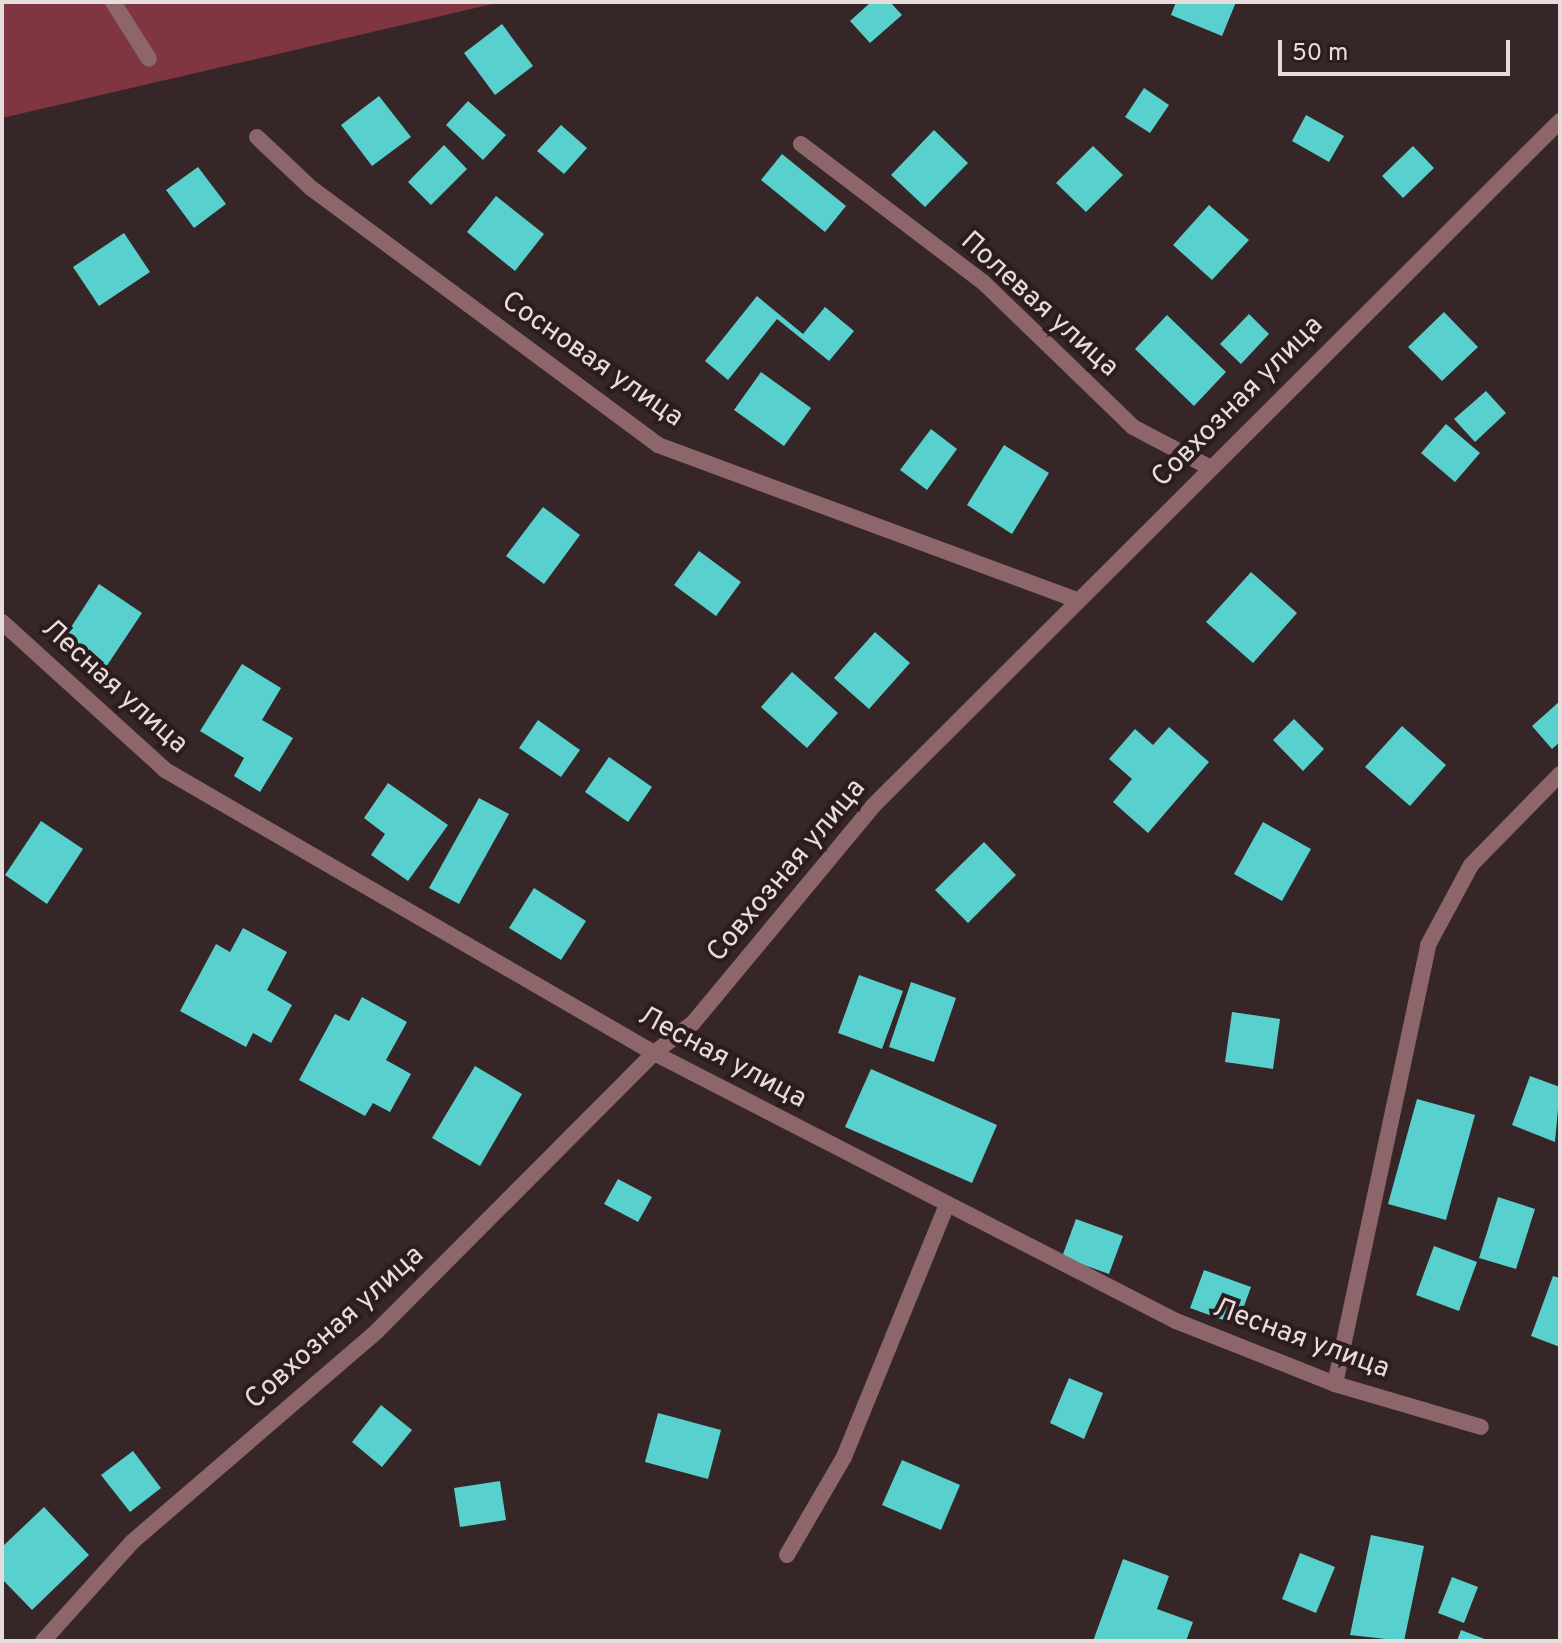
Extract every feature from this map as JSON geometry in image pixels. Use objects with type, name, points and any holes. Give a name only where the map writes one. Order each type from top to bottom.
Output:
[{"type":"street","points":[[113,2],[149,59]]},
{"type":"street","name":"Совхозная улица","points":[[43,1641],[132,1542],[377,1331],[654,1053],[693,1023],[873,806],[1075,599],[1560,121]]},
{"type":"street","name":"Сосновая улица","points":[[257,137],[311,188],[658,445],[1075,599]]},
{"type":"street","name":"Полевая улица","points":[[801,144],[983,282],[1133,427],[1209,467]]},
{"type":"street","name":"Лесная улица","points":[[2,622],[165,770],[654,1053],[1176,1321],[1335,1384],[1481,1427]]},
{"type":"street","points":[[1335,1384],[1428,945],[1471,865],[1560,774]]},
{"type":"street","points":[[787,1555],[844,1457],[947,1204]]},
{"type":"shaded area","points":[[2,2],[501,2],[2,118]]},
{"type":"building","points":[[871,2],[890,2],[902,15],[870,43],[850,21]]},
{"type":"building","points":[[1176,2],[1236,2],[1222,36],[1171,15]]},
{"type":"building","points":[[502,24],[533,66],[495,95],[464,53]]},
{"type":"building","points":[[1144,88],[1169,105],[1150,133],[1125,117]]},
{"type":"building","points":[[379,96],[411,137],[372,166],[341,125]]},
{"type":"building","points":[[468,101],[506,135],[483,160],[446,125]]},
{"type":"building","points":[[1306,115],[1344,136],[1329,162],[1292,141]]},
{"type":"building","points":[[561,125],[587,148],[564,174],[537,151]]},
{"type":"building","points":[[934,130],[968,163],[925,207],[891,175]]},
{"type":"building","points":[[444,145],[467,169],[431,205],[408,182]]},
{"type":"building","points":[[1093,146],[1123,175],[1086,212],[1056,183]]},
{"type":"building","points":[[1413,146],[1434,168],[1403,198],[1382,176]]},
{"type":"building","points":[[782,154],[846,206],[825,232],[761,180]]},
{"type":"building","points":[[198,167],[226,204],[194,228],[166,190]]},
{"type":"building","points":[[496,196],[544,234],[515,271],[467,232]]},
{"type":"building","points":[[1209,205],[1249,240],[1212,280],[1173,245]]},
{"type":"building","points":[[124,233],[150,272],[99,306],[73,267]]},
{"type":"building","points":[[757,296],[803,334],[825,307],[854,331],[829,361],[777,319],[728,380],[705,361]]},
{"type":"building","points":[[1444,312],[1478,347],[1442,381],[1408,347]]},
{"type":"building","points":[[1249,314],[1269,334],[1241,364],[1220,344]]},
{"type":"building","points":[[1167,315],[1226,372],[1194,406],[1135,349]]},
{"type":"building","points":[[761,372],[811,408],[784,446],[734,410]]},
{"type":"building","points":[[1486,391],[1506,413],[1475,442],[1454,419]]},
{"type":"building","points":[[1446,424],[1480,453],[1455,482],[1421,453]]},
{"type":"building","points":[[931,429],[957,449],[927,490],[900,470]]},
{"type":"building","points":[[1004,445],[1049,473],[1012,534],[967,505]]},
{"type":"building","points":[[543,507],[580,535],[544,584],[506,556]]},
{"type":"building","points":[[699,551],[741,582],[716,616],[674,585]]},
{"type":"building","points":[[1251,572],[1297,613],[1253,663],[1206,622]]},
{"type":"building","points":[[99,584],[142,613],[106,667],[64,638]]},
{"type":"building","points":[[875,632],[910,663],[869,709],[834,678]]},
{"type":"building","points":[[242,664],[281,688],[262,720],[293,738],[260,792],[234,776],[244,758],[200,731]]},
{"type":"building","points":[[792,672],[838,713],[807,748],[761,707]]},
{"type":"building","points":[[1560,701],[1560,742],[1552,749],[1532,726]]},
{"type":"building","points":[[1294,719],[1324,749],[1303,771],[1273,740]]},
{"type":"building","points":[[538,720],[580,750],[561,777],[519,748]]},
{"type":"building","points":[[1402,726],[1446,765],[1410,806],[1365,767]]},
{"type":"building","points":[[1169,727],[1209,762],[1148,833],[1113,802],[1132,779],[1109,759],[1135,729],[1153,745]]},
{"type":"building","points":[[609,757],[652,787],[628,822],[585,792]]},
{"type":"building","points":[[388,783],[448,825],[408,881],[371,855],[385,834],[364,818]]},
{"type":"building","points":[[479,798],[509,814],[459,904],[429,888]]},
{"type":"building","points":[[41,821],[83,849],[47,904],[5,875]]},
{"type":"building","points":[[1263,822],[1311,849],[1282,901],[1234,874]]},
{"type":"building","points":[[984,842],[1016,875],[968,923],[935,890]]},
{"type":"building","points":[[534,888],[586,921],[561,960],[509,928]]},
{"type":"building","points":[[243,928],[287,952],[267,990],[292,1005],[271,1043],[253,1033],[246,1047],[180,1011],[216,944],[230,952]]},
{"type":"building","points":[[859,975],[903,991],[882,1049],[838,1033]]},
{"type":"building","points":[[911,982],[956,998],[934,1062],[889,1047]]},
{"type":"building","points":[[362,997],[407,1022],[386,1060],[411,1074],[390,1112],[373,1103],[365,1116],[299,1080],[335,1014],[349,1021]]},
{"type":"building","points":[[1232,1012],[1280,1019],[1273,1069],[1225,1062]]},
{"type":"building","points":[[475,1066],[522,1094],[480,1166],[432,1138]]},
{"type":"building","points":[[871,1069],[997,1125],[972,1183],[845,1127]]},
{"type":"building","points":[[1530,1076],[1560,1087],[1555,1142],[1512,1125]]},
{"type":"building","points":[[1417,1099],[1475,1115],[1446,1220],[1388,1204]]},
{"type":"building","points":[[618,1179],[652,1197],[638,1222],[604,1204]]},
{"type":"building","points":[[1498,1197],[1535,1209],[1516,1269],[1479,1258]]},
{"type":"building","points":[[1076,1219],[1123,1236],[1109,1274],[1062,1257]]},
{"type":"building","points":[[1434,1246],[1477,1262],[1459,1311],[1416,1295]]},
{"type":"building","points":[[1204,1270],[1251,1287],[1237,1325],[1190,1308]]},
{"type":"building","points":[[1553,1276],[1560,1278],[1560,1347],[1531,1336]]},
{"type":"building","points":[[1069,1378],[1103,1393],[1084,1439],[1050,1423]]},
{"type":"building","points":[[381,1405],[412,1430],[382,1467],[352,1442]]},
{"type":"building","points":[[658,1413],[721,1430],[708,1479],[645,1462]]},
{"type":"building","points":[[133,1451],[161,1488],[130,1512],[101,1475]]},
{"type":"building","points":[[902,1460],[960,1485],[941,1530],[882,1505]]},
{"type":"building","points":[[500,1481],[506,1520],[460,1527],[454,1488]]},
{"type":"building","points":[[44,1507],[89,1555],[32,1610],[2,1579],[2,1547]]},
{"type":"building","points":[[1371,1535],[1424,1546],[1404,1641],[1350,1635]]},
{"type":"building","points":[[1300,1553],[1335,1567],[1316,1613],[1282,1599]]},
{"type":"building","points":[[1123,1559],[1169,1576],[1157,1609],[1193,1622],[1186,1641],[1093,1641]]},
{"type":"building","points":[[1452,1577],[1478,1587],[1464,1623],[1438,1613]]},
{"type":"building","points":[[1461,1630],[1490,1641],[1457,1641]]}]
